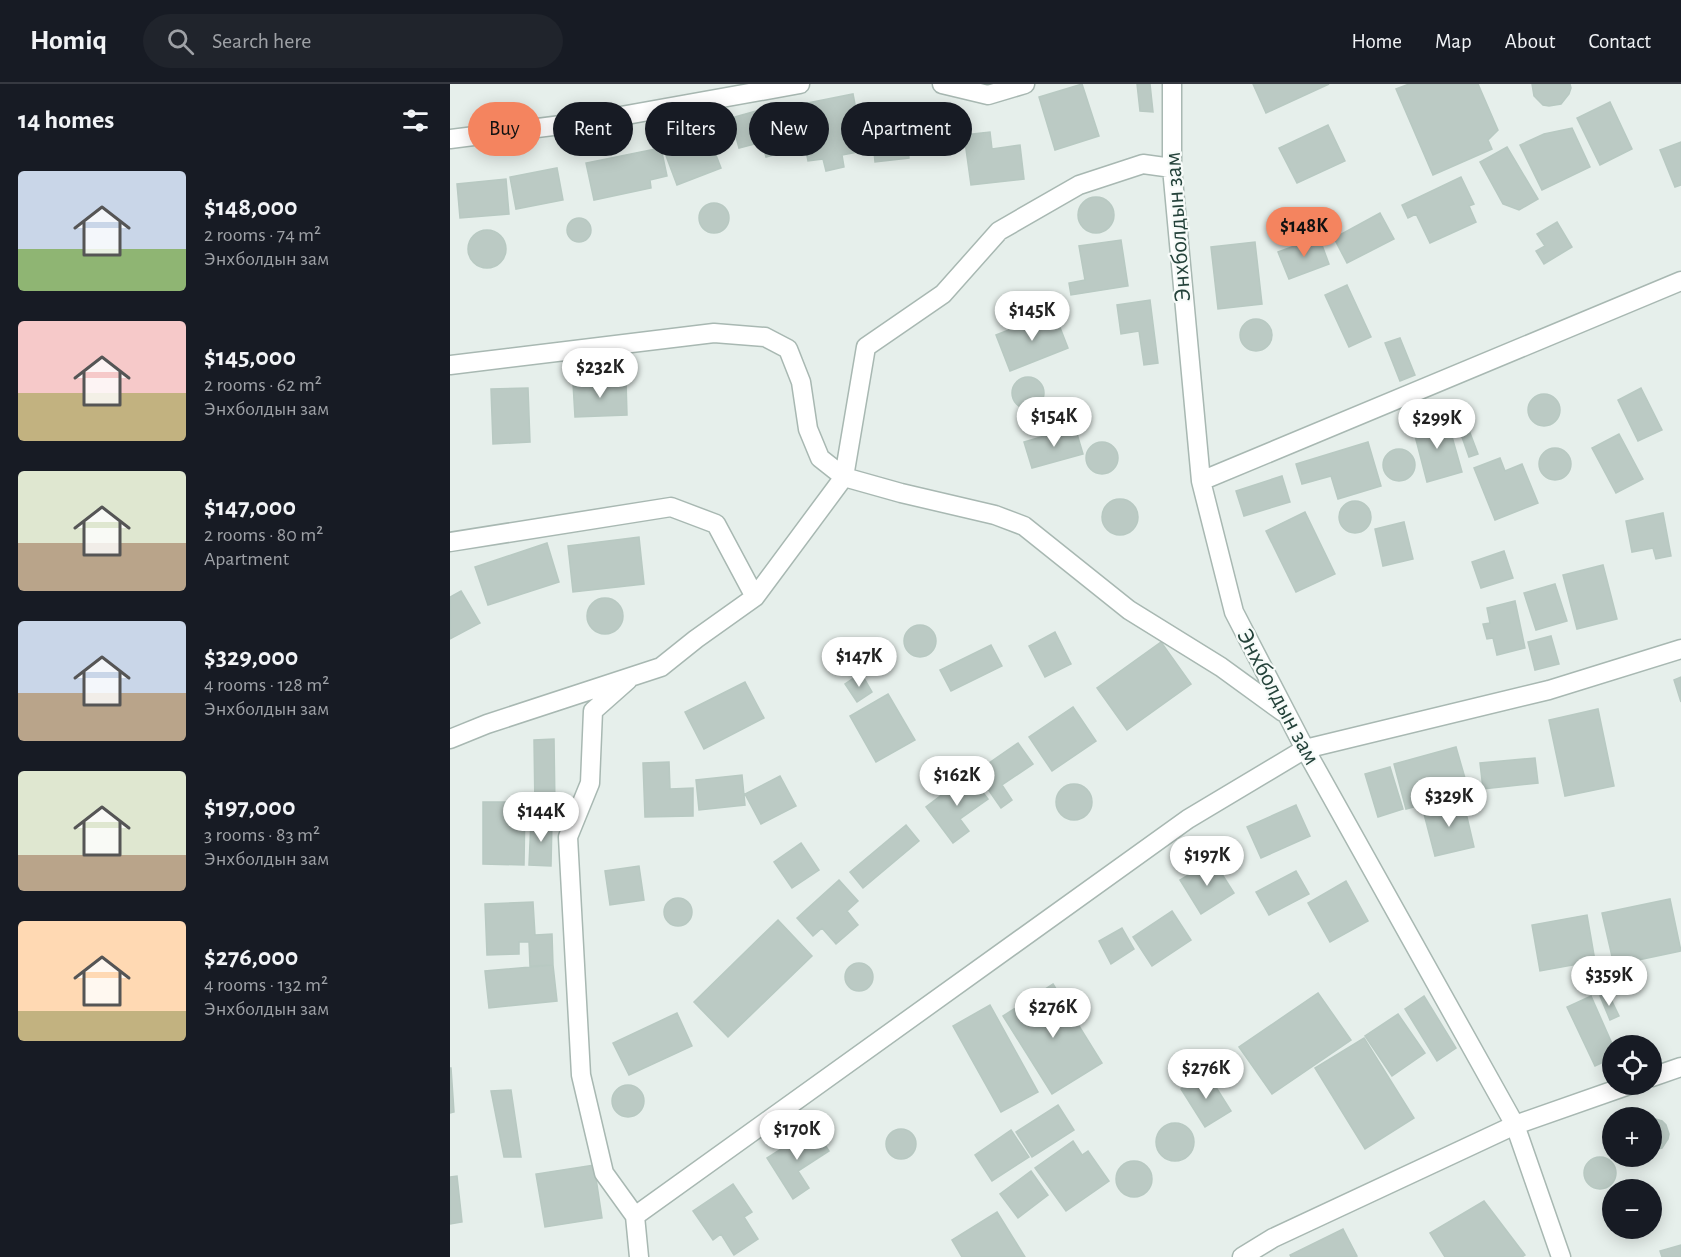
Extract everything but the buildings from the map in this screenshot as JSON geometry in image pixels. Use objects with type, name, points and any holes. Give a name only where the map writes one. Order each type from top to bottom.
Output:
[{"type":"street","points":[[450,139],[593,121],[800,84]]},
{"type":"street","points":[[942,84],[988,95],[1025,84]]},
{"type":"street","name":"Энхболдын зам","points":[[1172,84],[1172,168],[1201,481],[1234,612],[1305,749],[1515,1125],[1561,1257]]},
{"type":"street","points":[[450,740],[486,724],[661,667],[755,597],[844,477],[866,347],[943,294],[999,231],[1079,185],[1143,164],[1172,168]]},
{"type":"street","points":[[1201,481],[1681,281]]},
{"type":"street","points":[[450,365],[714,333],[765,337],[788,349],[801,382],[808,429],[820,458],[844,477],[995,515],[1024,526],[1129,610],[1221,666],[1287,715]]},
{"type":"street","points":[[450,542],[671,507],[716,524],[755,597]]},
{"type":"street","points":[[635,1216],[1188,819],[1305,749],[1550,690],[1681,649]]},
{"type":"street","points":[[632,676],[593,711],[590,783],[568,837],[581,1075],[604,1173],[635,1216],[639,1257]]},
{"type":"street","points":[[1662,1074],[1681,1067]]},
{"type":"street","points":[[1242,1257],[1273,1238],[1515,1125],[1602,1095]]}]
